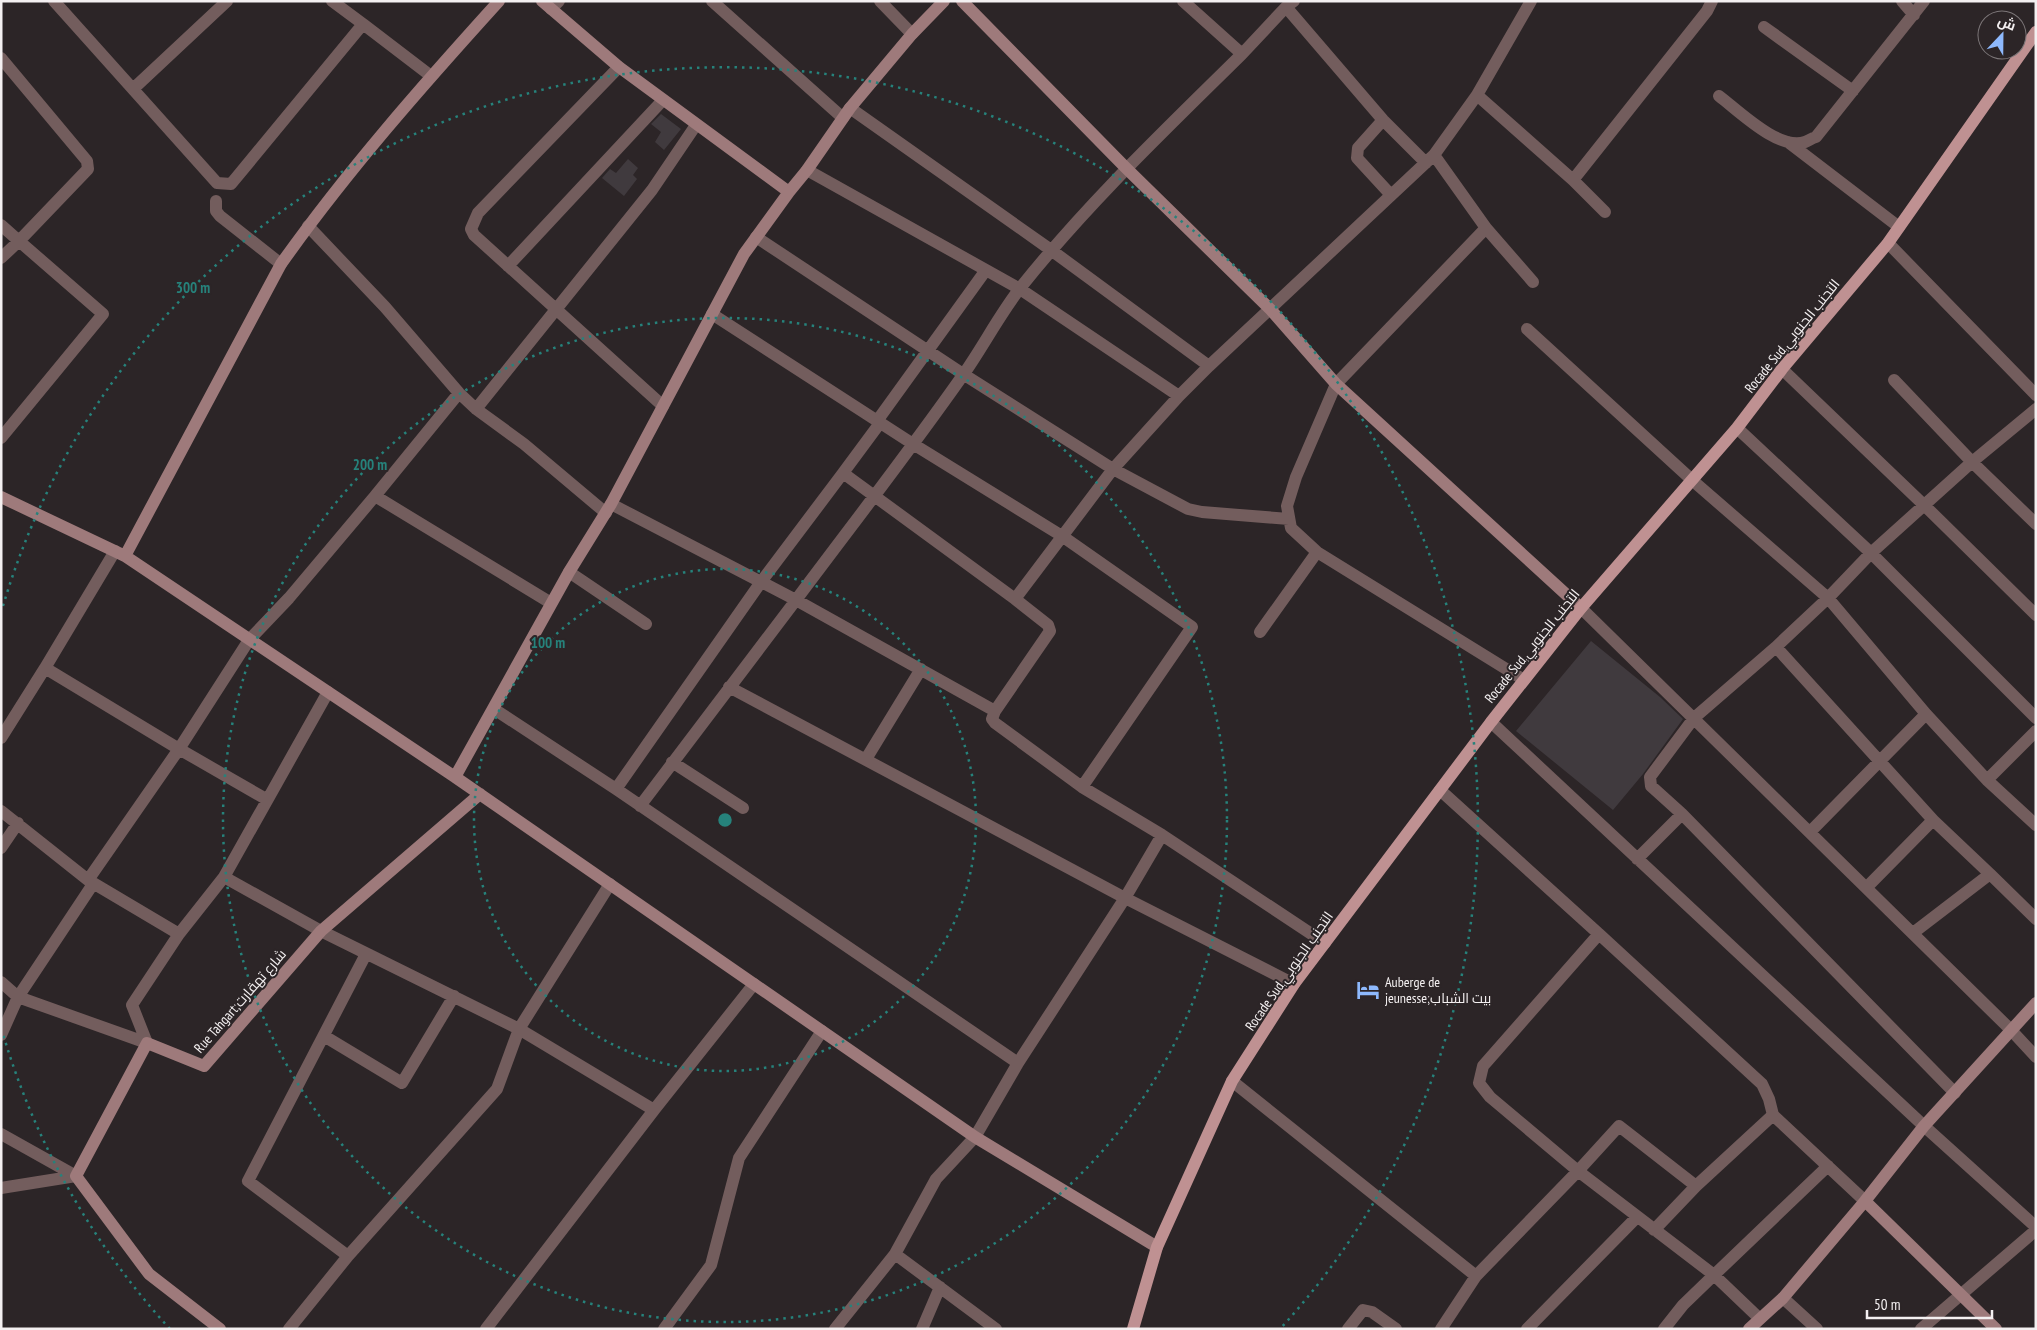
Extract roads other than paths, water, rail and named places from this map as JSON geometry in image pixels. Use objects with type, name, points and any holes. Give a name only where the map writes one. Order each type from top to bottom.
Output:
[{"type":"main road","name":"Rocade Sud,التجنب الجنوبي","points":[[1133,1329],[1157,1247],[1232,1081],[1294,984],[1491,722],[1581,608],[1737,428],[1782,369],[1888,243],[2036,32]]},
{"type":"street","points":[[54,1],[217,183],[232,184],[363,24]]},
{"type":"street","points":[[134,89],[226,1]]},
{"type":"street","points":[[1,738],[120,554],[281,264],[308,226],[386,127],[499,1]]},
{"type":"street","points":[[712,1],[846,113],[1051,250],[1210,366]]},
{"type":"street","points":[[880,1],[912,34]]},
{"type":"street","points":[[455,777],[551,603],[609,509],[744,254],[807,170],[846,113],[912,34],[944,1]]},
{"type":"street","points":[[962,1],[1126,168],[1271,310],[1336,384],[1581,608],[1867,887],[2036,1057]]},
{"type":"street","points":[[1183,1],[1242,54]]},
{"type":"street","points":[[1015,599],[1112,469],[1179,396],[1430,159],[1477,94],[1531,1]]},
{"type":"street","points":[[1573,180],[1707,11],[1712,1]]},
{"type":"street","points":[[1902,1],[1914,15]]},
{"type":"street","points":[[1787,142],[1804,143],[1816,137],[1924,1]]},
{"type":"street","points":[[337,3],[431,76]]},
{"type":"street","points":[[551,4],[619,67],[789,192]]},
{"type":"street","points":[[640,806],[913,444],[964,374],[1020,289],[1051,250],[1126,168],[1290,4],[1383,120],[1430,159],[1533,282]]},
{"type":"street","points":[[1764,27],[1853,90]]},
{"type":"street","points":[[1,58],[87,161],[88,169],[1,258]]},
{"type":"street","points":[[619,67],[478,213],[471,229],[474,235],[663,406]]},
{"type":"street","points":[[1477,94],[1573,180],[1605,212]]},
{"type":"street","points":[[1720,96],[1771,136],[1787,142],[1899,226]]},
{"type":"street","points":[[508,266],[663,100]]},
{"type":"street","points":[[1383,120],[1358,148],[1357,158],[1391,195]]},
{"type":"street","points":[[476,409],[652,190],[696,125]]},
{"type":"street","points":[[807,170],[1020,289],[1179,396]]},
{"type":"street","points":[[216,202],[216,211],[220,216],[281,264]]},
{"type":"street","points":[[1,225],[103,314],[1,438]]},
{"type":"street","points":[[308,226],[385,307],[459,393],[476,409],[609,509],[796,600],[994,711]]},
{"type":"street","points":[[1486,228],[1336,384],[1296,477],[1287,506],[1290,528],[1317,552],[1524,680]]},
{"type":"street","points":[[756,237],[1112,469],[1188,509],[1202,512],[1289,519]]},
{"type":"street","points":[[1888,243],[2036,395]]},
{"type":"street","points":[[616,789],[761,582],[843,473],[928,349],[986,270]]},
{"type":"street","points":[[712,314],[913,444],[1062,536],[1192,627],[1082,787]]},
{"type":"street","points":[[1526,329],[1692,480],[1828,598],[1926,714],[1987,780],[2036,825]]},
{"type":"street","points":[[1782,369],[1926,506],[2036,615]]},
{"type":"street","points":[[1894,380],[1972,462],[2036,524]]},
{"type":"street","points":[[1,1035],[18,997],[90,882],[249,640],[289,598],[459,393]]},
{"type":"street","points":[[1955,1093],[1682,814],[1651,786],[1650,777],[1694,718],[1776,647],[1828,598],[1871,553],[1926,506],[1972,462],[2036,408]]},
{"type":"street","points":[[1737,428],[1871,553],[2036,718]]},
{"type":"street","points":[[843,473],[1048,624],[1050,631],[994,711],[992,719],[995,723],[1082,787],[1162,835],[1325,943]]},
{"type":"street","points":[[375,496],[551,603]]},
{"type":"street","points":[[1,497],[120,554],[480,794],[975,1137],[1157,1247]]},
{"type":"street","points":[[1260,632],[1317,552]]},
{"type":"street","points":[[569,572],[646,624]]},
{"type":"street","points":[[1776,647],[1933,820],[2036,919]]},
{"type":"street","points":[[45,668],[266,799]]},
{"type":"street","points":[[866,759],[921,669]]},
{"type":"street","points":[[729,686],[1125,898],[1294,984]]},
{"type":"street","points":[[76,1176],[147,1043],[132,1005],[179,934],[224,876],[328,692]]},
{"type":"street","points":[[494,709],[616,789],[1018,1063]]},
{"type":"street","points":[[1810,832],[1926,714]]},
{"type":"street","points":[[1491,722],[2036,1228],[1921,1329]]},
{"type":"street","points":[[1987,780],[2036,731]]},
{"type":"street","points":[[672,762],[743,808]]},
{"type":"street","points":[[1440,790],[1762,1084],[1769,1099],[1773,1115],[1865,1201],[1996,1329]]},
{"type":"street","name":"Rue Tahgart;شارع تهقارت","points":[[147,1043],[204,1066],[321,931],[480,794]]},
{"type":"street","points":[[1,810],[90,882],[179,934]]},
{"type":"street","points":[[1637,859],[1682,814]]},
{"type":"street","points":[[1867,887],[1933,820]]},
{"type":"street","points":[[1,848],[18,823]]},
{"type":"street","points":[[835,1329],[895,1254],[936,1179],[975,1137],[1018,1063],[1125,898],[1162,835]]},
{"type":"street","points":[[1913,933],[1990,874]]},
{"type":"street","points":[[224,876],[321,931],[519,1028],[654,1110]]},
{"type":"street","points":[[289,1329],[348,1256],[497,1089],[519,1028],[610,884]]},
{"type":"street","points":[[1599,934],[1483,1066],[1479,1083],[1490,1097],[1578,1171],[1714,1275],[1759,1318]]},
{"type":"street","points":[[348,1256],[248,1180],[366,954]]},
{"type":"street","points":[[1,982],[18,997],[147,1043]]},
{"type":"street","points":[[486,1329],[654,1110],[754,984]]},
{"type":"street","points":[[324,1036],[402,1083],[454,996]]},
{"type":"street","points":[[1749,1329],[1783,1298],[1865,1201],[1924,1126],[2036,1003]]},
{"type":"street","points":[[664,1329],[711,1265],[739,1158],[822,1031]]},
{"type":"street","points":[[1232,1081],[1476,1276]]},
{"type":"street","points":[[1654,1230],[1696,1186],[1773,1115]]},
{"type":"street","points":[[1441,1329],[1476,1276],[1619,1126],[1696,1186]]},
{"type":"street","points":[[1,1134],[76,1176],[149,1274],[220,1329]]},
{"type":"street","points":[[1664,1329],[1683,1305],[1828,1166]]},
{"type":"street","points":[[1,1188],[76,1176]]},
{"type":"street","points":[[1527,1329],[1637,1216]]},
{"type":"street","points":[[895,1254],[996,1329]]},
{"type":"street","points":[[922,1329],[940,1287]]},
{"type":"street","points":[[1783,1298],[1817,1329]]},
{"type":"street","points":[[1348,1329],[1363,1310],[1372,1312],[1396,1329]]},
{"type":"place","name":"Auberge de jeunesse;بيت الشباب","points":[[1368,990]]}]
